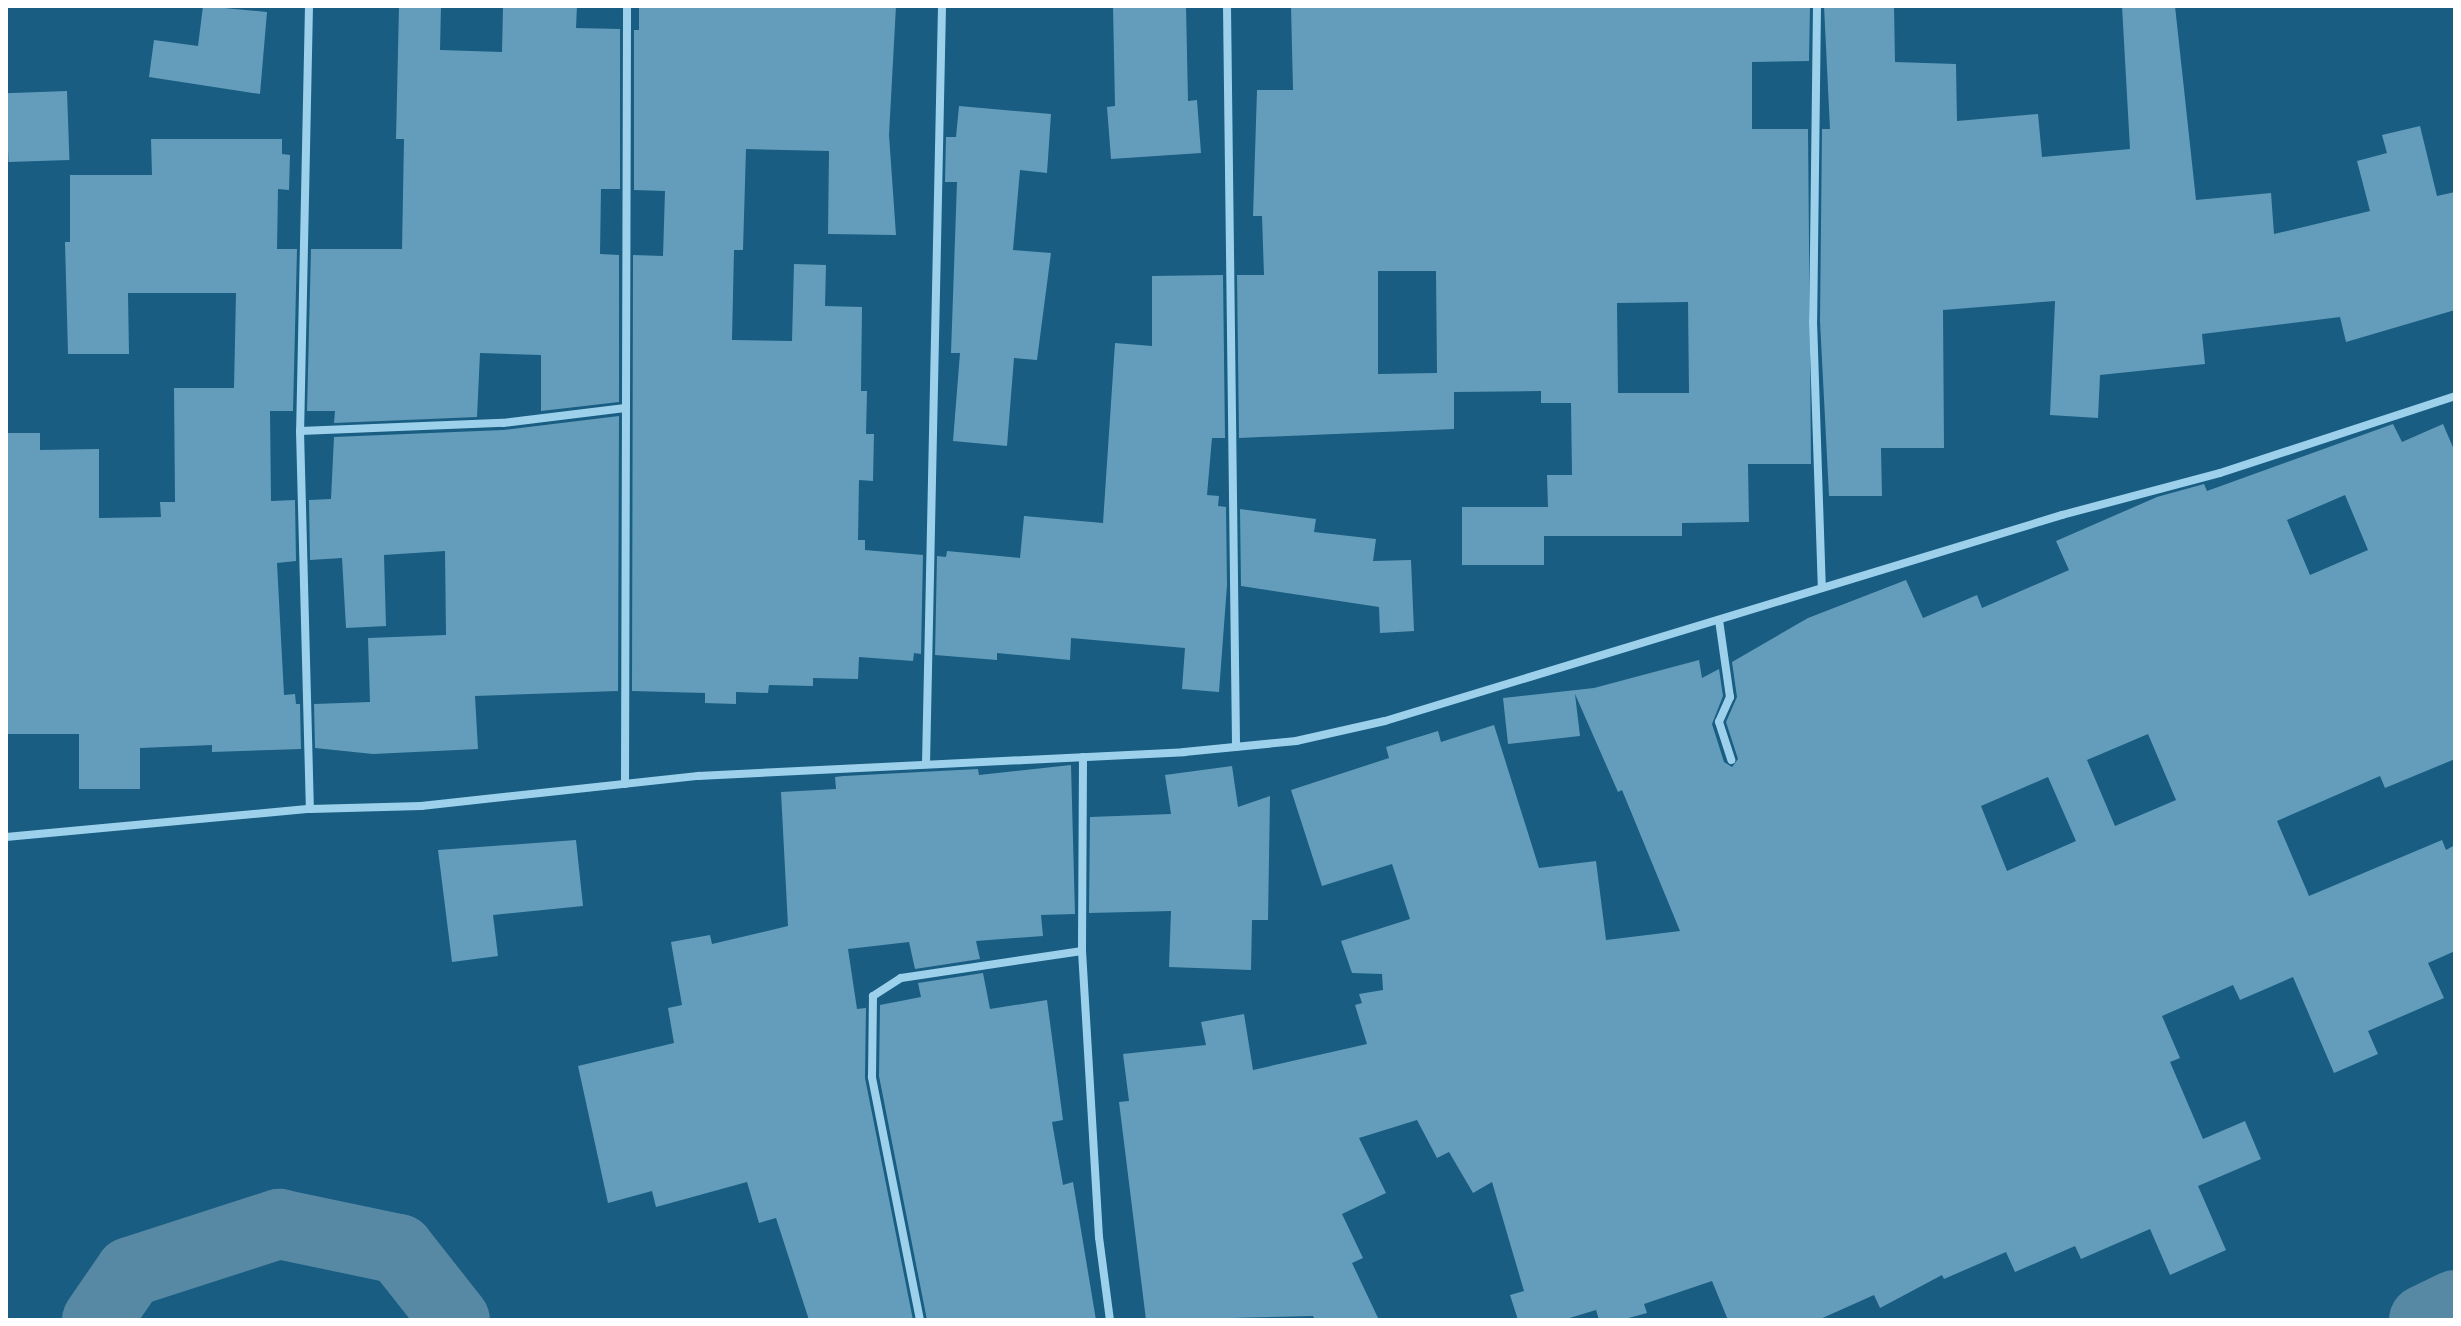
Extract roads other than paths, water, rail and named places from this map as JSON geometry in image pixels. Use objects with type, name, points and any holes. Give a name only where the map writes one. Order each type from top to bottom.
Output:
[{"type":"street","points":[[309,6],[300,431],[310,809]]},
{"type":"street","points":[[625,784],[627,6]]},
{"type":"street","points":[[926,764],[942,6]]},
{"type":"street","points":[[1227,6],[1236,747]]},
{"type":"street","points":[[1817,6],[1813,321],[1822,588]]},
{"type":"street","points":[[6,837],[310,809],[421,806],[625,784],[1296,741],[1385,721],[1822,588],[2220,473],[2455,396]]},
{"type":"street","points":[[300,431],[503,423],[625,408]]},
{"type":"street","points":[[1719,620],[1730,697],[1719,722],[1731,760]]},
{"type":"street","points":[[1083,757],[1082,951],[1099,1237],[1110,1320]]},
{"type":"street","points":[[920,1320],[872,1077],[873,996],[901,978],[1082,951]]},
{"type":"waterway","points":[[97,1320],[130,1272],[279,1224],[399,1249],[455,1320]]},
{"type":"waterway","points":[[2424,1320],[2455,1305]]}]
